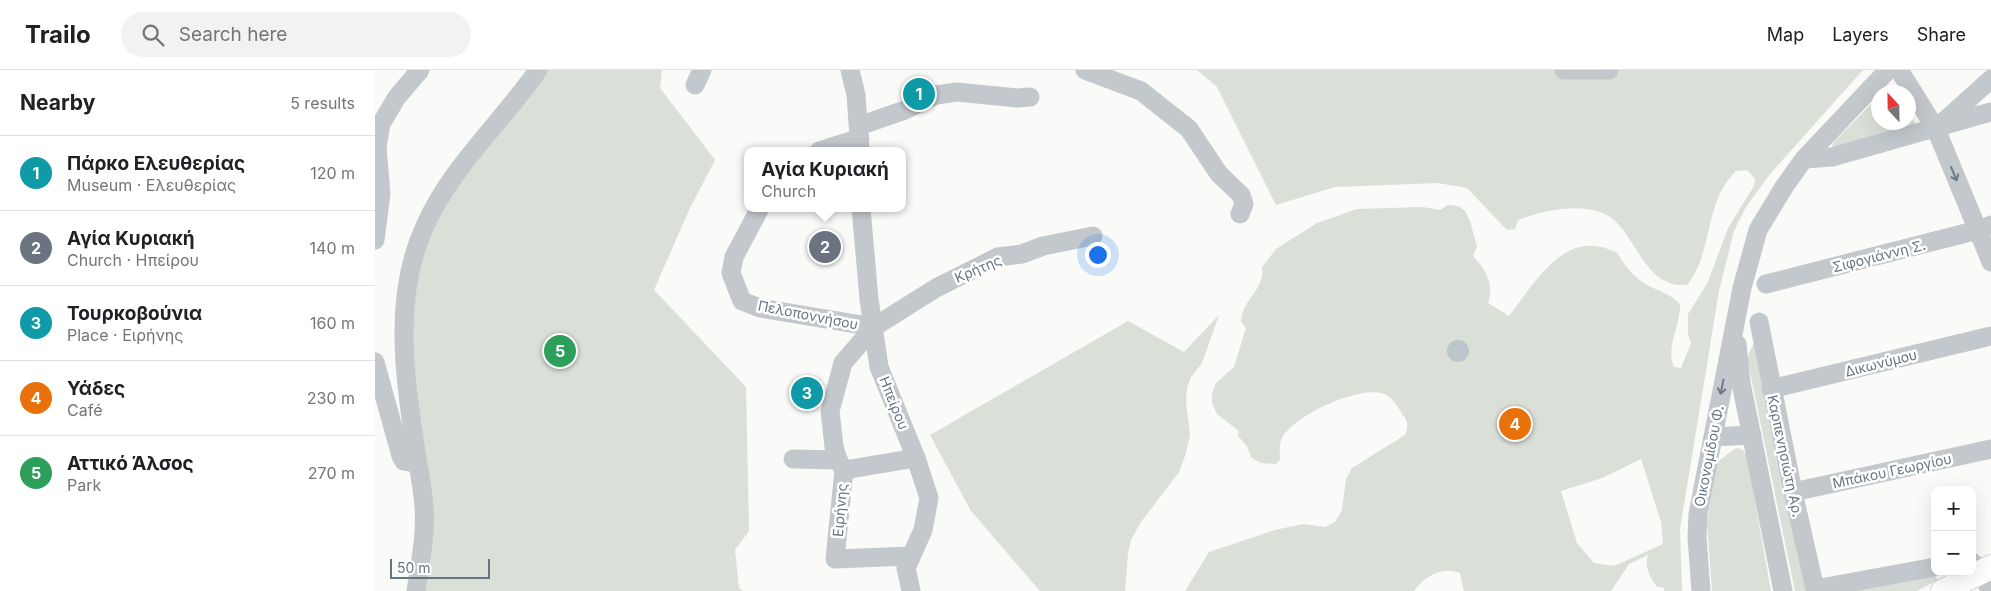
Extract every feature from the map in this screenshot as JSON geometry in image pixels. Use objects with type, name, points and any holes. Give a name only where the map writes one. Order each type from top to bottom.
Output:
[{"type":"main road","points":[[1943,591],[1984,573]]},
{"type":"street","points":[[375,240],[381,194],[377,147],[381,124],[397,97],[420,70]]},
{"type":"street","points":[[417,591],[424,509],[406,384],[404,314],[410,270],[416,245],[425,224],[444,192],[537,70]]},
{"type":"street","points":[[851,70],[860,138]]},
{"type":"street","points":[[1085,70],[1141,91],[1189,129],[1219,174],[1241,195],[1244,204],[1240,214]]},
{"type":"street","points":[[1564,70],[1609,70]]},
{"type":"street","name":"Οικονομίδου Φ.","points":[[1701,591],[1697,537],[1699,514],[1747,264],[1758,230],[1784,187],[1804,159],[1888,70]]},
{"type":"street","points":[[1899,70],[1936,129],[1987,231],[1991,262]]},
{"type":"street","points":[[1936,129],[1991,79]]},
{"type":"street","points":[[832,147],[860,138],[905,110],[936,95],[957,92],[1018,98],[1030,97]]},
{"type":"street","points":[[1804,159],[1832,157],[1991,112]]},
{"type":"street","name":"Πελοποννήσου","points":[[758,212],[734,256],[731,273],[741,301],[873,327]]},
{"type":"street","name":"Ηπείρου","points":[[861,212],[879,367],[916,458],[929,498],[923,530],[906,568],[911,591]]},
{"type":"street","name":"Σιφογιάννη Σ.","points":[[1766,284],[1987,231]]},
{"type":"street","name":"Κρήτης","points":[[873,327],[936,288],[998,257],[1022,254],[1043,246],[1093,236]]},
{"type":"street","name":"Καρπενησιώτη Αρ.","points":[[1759,322],[1771,389],[1815,590],[1931,568]]},
{"type":"street","name":"Καρπενησιώτη Αρ.","points":[[1735,323],[1739,366],[1783,591]]},
{"type":"street","name":"Ειρήνης","points":[[873,327],[843,363],[830,411],[841,465],[835,559],[911,556]]},
{"type":"street","name":"Δικωνύμου","points":[[1771,389],[1991,336]]},
{"type":"street","points":[[375,362],[401,456],[404,461],[417,463]]},
{"type":"street","points":[[1713,438],[1752,435]]},
{"type":"street","name":"Μπάκου Γεωργίου","points":[[1793,492],[1991,448]]},
{"type":"street","points":[[793,459],[841,465],[916,458]]},
{"type":"shaded area","points":[[545,70],[662,70],[660,88],[715,160],[689,210],[654,290],[746,387],[749,531],[735,550],[739,588],[743,591],[421,591],[408,315],[429,224]]},
{"type":"shaded area","points":[[1197,70],[1863,70],[1770,174],[1746,207],[1734,231],[1719,291],[1680,529],[1682,591],[1664,591],[1664,588],[1657,587],[1647,568],[1648,555],[1629,564],[1611,591],[1464,591],[1460,573],[1447,571],[1429,577],[1414,591],[1185,591],[1209,552],[1275,530],[1303,524],[1325,527],[1335,522],[1342,510],[1346,479],[1352,468],[1405,435],[1407,429],[1406,419],[1390,397],[1373,392],[1359,394],[1326,405],[1297,422],[1286,432],[1281,441],[1280,460],[1276,464],[1260,463],[1251,457],[1247,446],[1238,436],[1239,431],[1217,414],[1212,403],[1212,394],[1216,383],[1234,367],[1246,328],[1241,322],[1242,314],[1260,282],[1262,267],[1276,249],[1317,223],[1357,209],[1423,207],[1440,210],[1448,205],[1458,206],[1465,211],[1470,221],[1477,247],[1473,256],[1488,277],[1490,296],[1488,303],[1509,316],[1545,270],[1556,260],[1567,252],[1580,247],[1603,247],[1617,252],[1623,263],[1637,278],[1670,296],[1680,304],[1671,352],[1674,367],[1681,368],[1691,343],[1688,334],[1688,314],[1708,282],[1728,228],[1754,186],[1755,179],[1747,170],[1736,171],[1718,198],[1696,272],[1687,285],[1672,284],[1660,278],[1650,269],[1617,223],[1607,215],[1597,211],[1574,208],[1539,213],[1518,220],[1515,229],[1507,230],[1467,188],[1438,183],[1335,187],[1276,205],[1217,87]],"holes":[[[1641,459],[1661,522],[1663,544],[1614,566],[1594,563],[1577,543],[1561,491],[1602,478]]]},
{"type":"shaded area","points":[[1871,104],[1871,130],[1894,130],[1832,148],[1833,143]]},
{"type":"shaded area","points":[[1219,315],[1202,363],[1191,377],[1187,388],[1186,401],[1190,435],[1185,456],[1179,472],[1141,522],[1131,540],[1125,591],[1040,591],[971,511],[930,435],[1128,321],[1184,352]]},
{"type":"shaded area","points":[[1757,336],[1808,591],[1795,591],[1747,358]]},
{"type":"shaded area","points":[[1458,340],[1466,343],[1469,351],[1466,359],[1458,362],[1450,359],[1447,351],[1450,343]]},
{"type":"shaded area","points":[[1736,448],[1742,449],[1747,456],[1771,591],[1712,591],[1707,523],[1716,463]]},
{"type":"shaded area","points":[[1935,576],[1938,580],[1917,591],[1855,591]]},
{"type":"place","name":"Πάρκο Ελευθερίας","points":[[919,94]]},
{"type":"place","name":"Αγία Κυριακή","points":[[825,247]]},
{"type":"place","name":"Αττικό Άλσος","points":[[560,351]]},
{"type":"place","name":"Τουρκοβούνια","points":[[807,393]]},
{"type":"place","name":"Υάδες","points":[[1515,424]]}]
